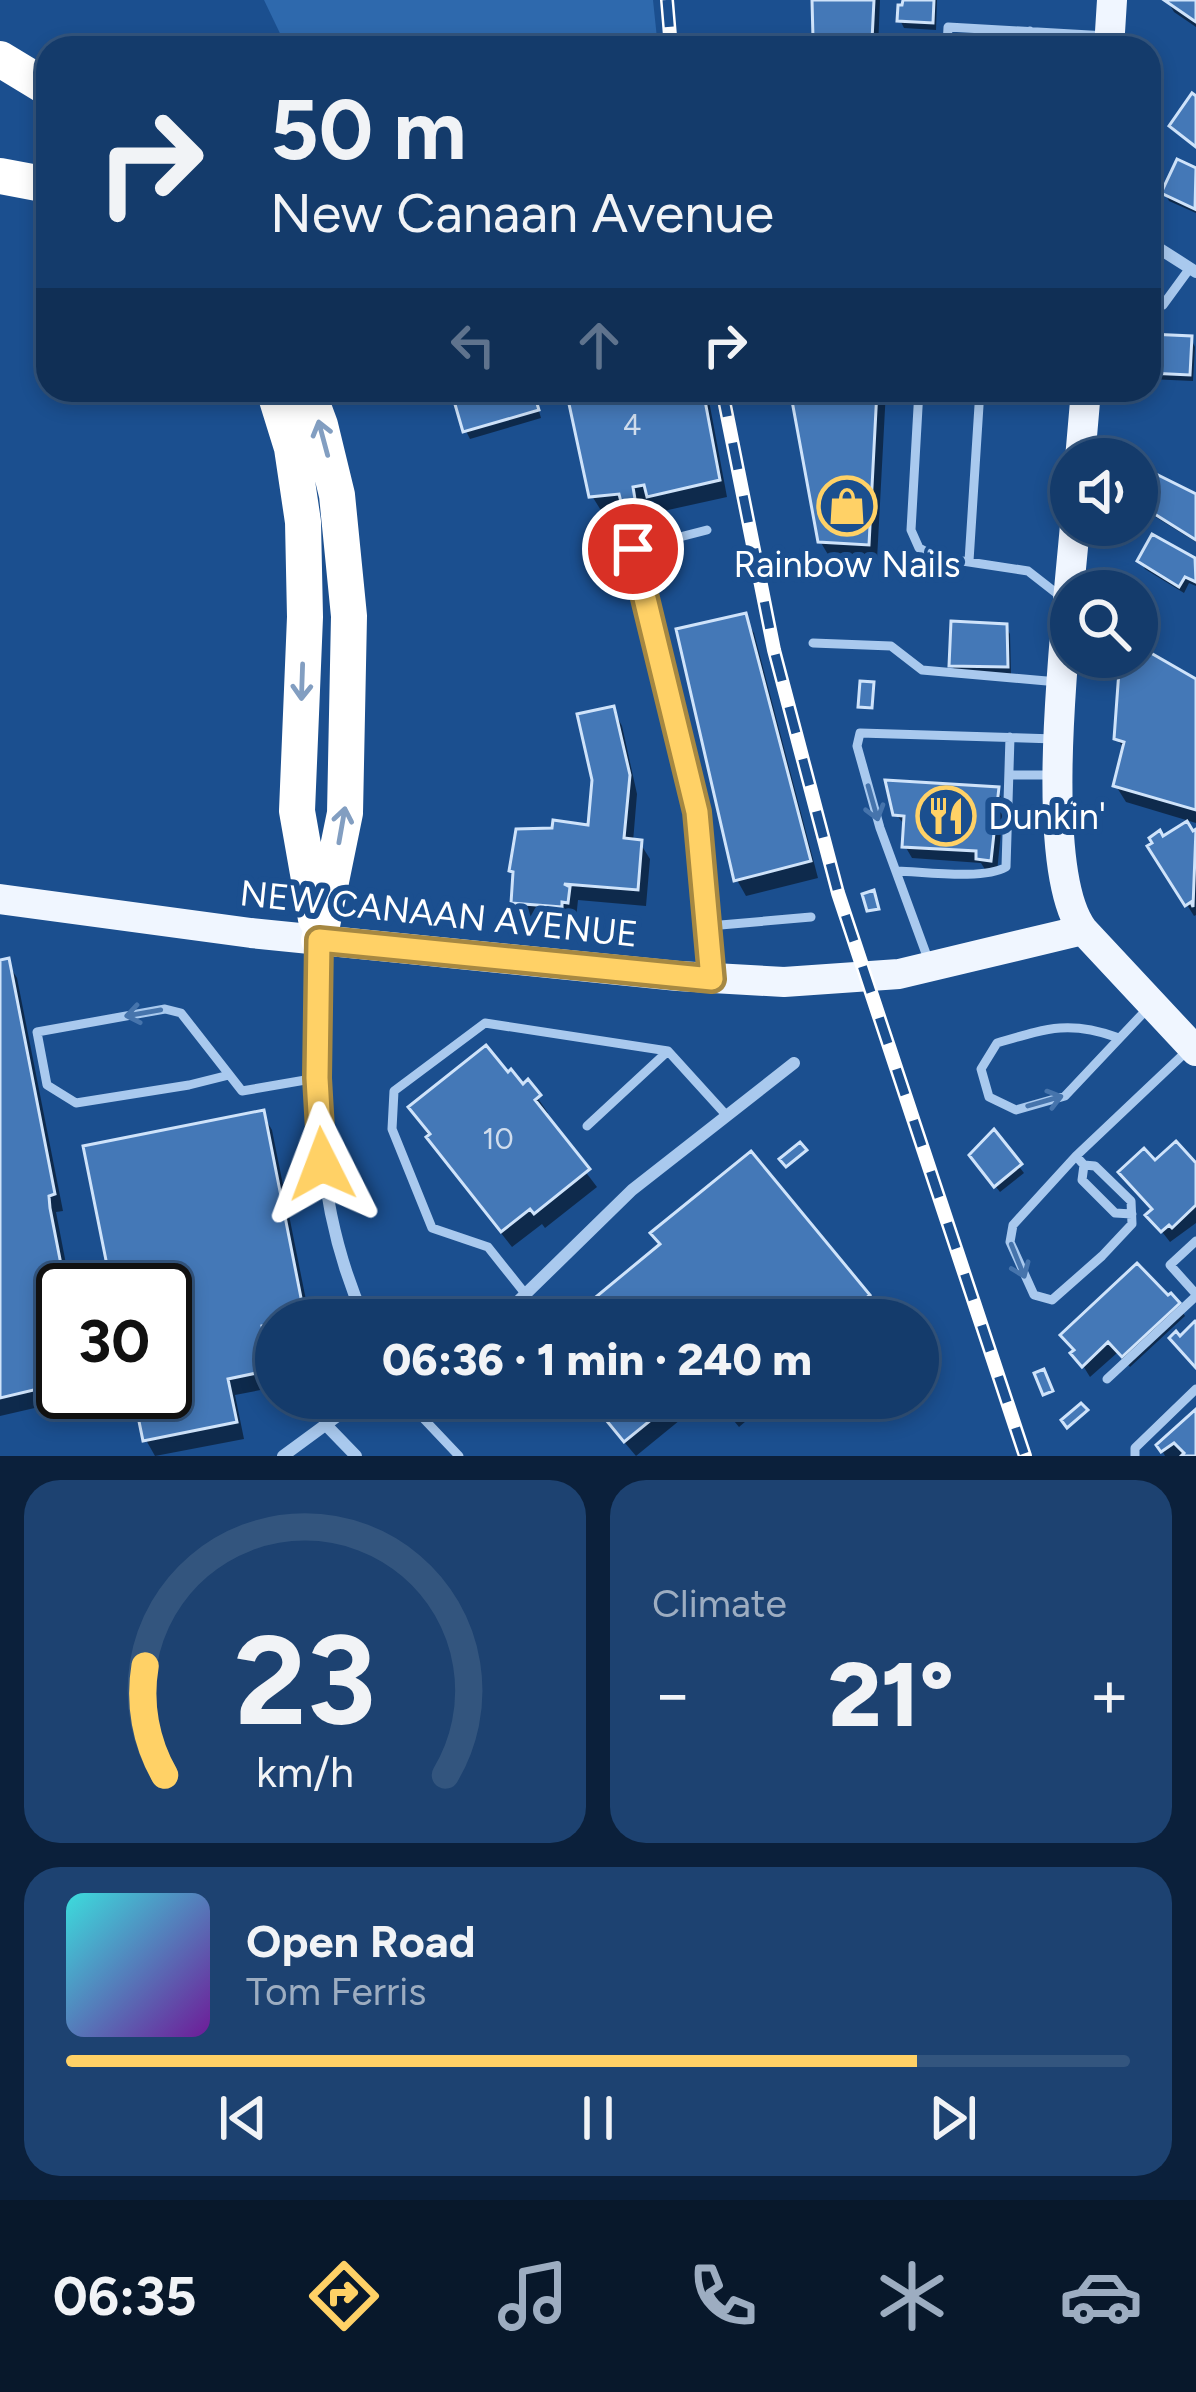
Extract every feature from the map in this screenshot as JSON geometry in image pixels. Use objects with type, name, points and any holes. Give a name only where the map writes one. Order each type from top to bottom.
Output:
[{"type":"highway","points":[[0,59],[36,81]]},
{"type":"highway","points":[[0,176],[36,183]]},
{"type":"highway","points":[[278,402],[292,448],[303,522],[305,617],[298,811],[319,940]]},
{"type":"highway","points":[[311,402],[337,495],[349,616],[345,813],[319,940]]},
{"type":"main road","points":[[1109,36],[1112,0]]},
{"type":"main road","points":[[1082,438],[1085,402]]},
{"type":"main road","points":[[1064,678],[1058,839],[1074,916],[1194,1049]]},
{"type":"main road","name":"NEW CANAAN AVENUE","points":[[0,899],[319,940],[712,979],[814,983],[930,968],[1083,931]]},
{"type":"street","points":[[1161,250],[1193,270]]},
{"type":"street","points":[[319,940],[317,1078],[322,1164],[330,1225],[355,1299]]},
{"type":"street","points":[[524,1299],[632,1190],[794,1063]]},
{"type":"street","points":[[284,1456],[334,1419]]},
{"type":"street","points":[[326,1425],[356,1456]]},
{"type":"lane","points":[[947,36],[948,26],[1066,36]]},
{"type":"lane","points":[[1030,31],[1036,36]]},
{"type":"lane","points":[[1161,305],[1193,270]]},
{"type":"lane","points":[[918,402],[911,530],[919,548],[936,556],[1028,571],[1050,588]]},
{"type":"lane","points":[[968,561],[979,402]]},
{"type":"lane","points":[[707,530],[633,549],[697,812],[712,979]]},
{"type":"lane","points":[[813,643],[890,646],[922,670],[1064,682]]},
{"type":"lane","points":[[930,968],[868,787],[857,746],[860,733],[1060,739]]},
{"type":"lane","points":[[898,871],[1001,872],[1006,867],[1010,737]]},
{"type":"lane","points":[[1009,775],[1059,775]]},
{"type":"lane","points":[[709,926],[811,917]]},
{"type":"lane","points":[[1116,1037],[1082,1025],[1036,1031],[997,1043],[981,1069],[989,1097],[1016,1110],[1065,1096],[1151,1004]]},
{"type":"lane","points":[[229,1075],[76,1103],[47,1085],[38,1032],[165,1009],[181,1013],[242,1090],[317,1078]]},
{"type":"lane","points":[[527,1296],[488,1247],[432,1228],[392,1129],[394,1091],[485,1023],[668,1051],[727,1116]]},
{"type":"lane","points":[[1080,1161],[1095,1166],[1131,1201],[1132,1224],[1052,1300],[1034,1295],[1010,1242],[1013,1225],[1194,1049]]},
{"type":"lane","points":[[587,1126],[668,1051]]},
{"type":"lane","points":[[1080,1161],[1082,1180],[1114,1214],[1132,1214]]},
{"type":"lane","points":[[1107,1379],[1196,1295],[1171,1265],[1196,1241]]},
{"type":"lane","points":[[1135,1456],[1135,1448],[1196,1389]]},
{"type":"lane","points":[[424,1419],[459,1456]]},
{"type":"shaded area","points":[[264,0],[653,0],[657,36],[281,36]]},
{"type":"building","points":[[812,0],[874,0],[872,36],[813,36]]},
{"type":"building","points":[[903,0],[934,0],[933,23],[897,21]]},
{"type":"building","points":[[1164,0],[1196,0],[1196,22],[1193,20]]},
{"type":"building","points":[[1192,93],[1196,96],[1196,147],[1169,126]]},
{"type":"building","points":[[1177,159],[1196,168],[1195,209],[1161,193]]},
{"type":"building","points":[[1161,335],[1192,336],[1190,375],[1161,374]]},
{"type":"building","points":[[454,402],[537,402],[539,410],[463,432]]},
{"type":"building","points":[[569,402],[705,402],[720,480],[647,497],[644,485],[633,487],[635,499],[621,502],[619,494],[589,497]]},
{"type":"building","points":[[792,402],[876,402],[869,545],[818,542]]},
{"type":"building","points":[[1158,475],[1196,494],[1196,540],[1158,516]]},
{"type":"building","points":[[1158,537],[1195,558],[1196,582],[1185,577],[1179,587],[1137,561],[1145,546],[1158,546]]},
{"type":"building","points":[[746,613],[811,861],[734,881],[676,629]]},
{"type":"building","points":[[951,621],[1007,624],[1008,667],[949,666]]},
{"type":"building","points":[[1158,657],[1196,679],[1196,810],[1113,786],[1124,742],[1114,739],[1118,678],[1158,678]]},
{"type":"building","points":[[860,681],[874,682],[872,708],[858,707]]},
{"type":"building","points":[[614,706],[630,775],[624,838],[642,840],[638,890],[564,884],[570,887],[568,903],[562,902],[562,907],[511,903],[513,872],[509,871],[516,829],[552,828],[553,820],[588,825],[592,780],[577,714]]},
{"type":"building","points":[[885,780],[999,787],[991,861],[976,859],[976,851],[902,847],[904,816],[893,815]]},
{"type":"building","points":[[1187,821],[1196,829],[1193,907],[1191,902],[1185,906],[1147,846],[1160,830],[1163,836]]},
{"type":"building","points":[[874,890],[879,909],[867,911],[862,894]]},
{"type":"building","points":[[9,958],[55,1194],[49,1196],[61,1263],[36,1263],[36,1389],[0,1398],[0,960]]},
{"type":"building","points":[[486,1045],[508,1072],[511,1069],[523,1084],[528,1079],[541,1095],[535,1100],[590,1169],[534,1214],[530,1209],[501,1232],[408,1107]]},
{"type":"building","points":[[264,1110],[301,1299],[255,1299],[255,1373],[228,1379],[237,1422],[143,1441],[139,1419],[192,1419],[192,1263],[107,1263],[83,1146]]},
{"type":"building","points":[[994,1129],[1022,1164],[994,1187],[969,1155]]},
{"type":"building","points":[[1176,1141],[1196,1163],[1196,1205],[1161,1232],[1145,1215],[1152,1209],[1118,1172],[1144,1148],[1155,1160]]},
{"type":"building","points":[[800,1142],[807,1150],[786,1167],[779,1159]]},
{"type":"building","points":[[751,1151],[870,1295],[865,1299],[593,1299],[660,1244],[650,1233]]},
{"type":"building","points":[[1137,1263],[1180,1303],[1122,1357],[1108,1342],[1082,1367],[1060,1335]]},
{"type":"building","points":[[1196,1321],[1196,1368],[1169,1338],[1176,1331],[1180,1336]]},
{"type":"building","points":[[1044,1369],[1053,1391],[1043,1395],[1034,1373]]},
{"type":"building","points":[[1081,1403],[1088,1410],[1067,1428],[1061,1420]]},
{"type":"building","points":[[1196,1409],[1196,1456],[1181,1456],[1184,1453],[1174,1443],[1161,1452],[1156,1445]]},
{"type":"building","points":[[605,1419],[652,1419],[624,1442]]},
{"type":"railway","points":[[667,0],[670,36]]},
{"type":"railway","points":[[724,402],[774,650],[838,893],[1025,1456]]},
{"type":"place","name":"Rainbow Nails","points":[[847,506]]},
{"type":"place","name":"Dunkin'","points":[[946,816]]},
{"type":"route","points":[[322,1164],[317,1078],[319,940],[712,979],[697,812],[633,549]]}]
